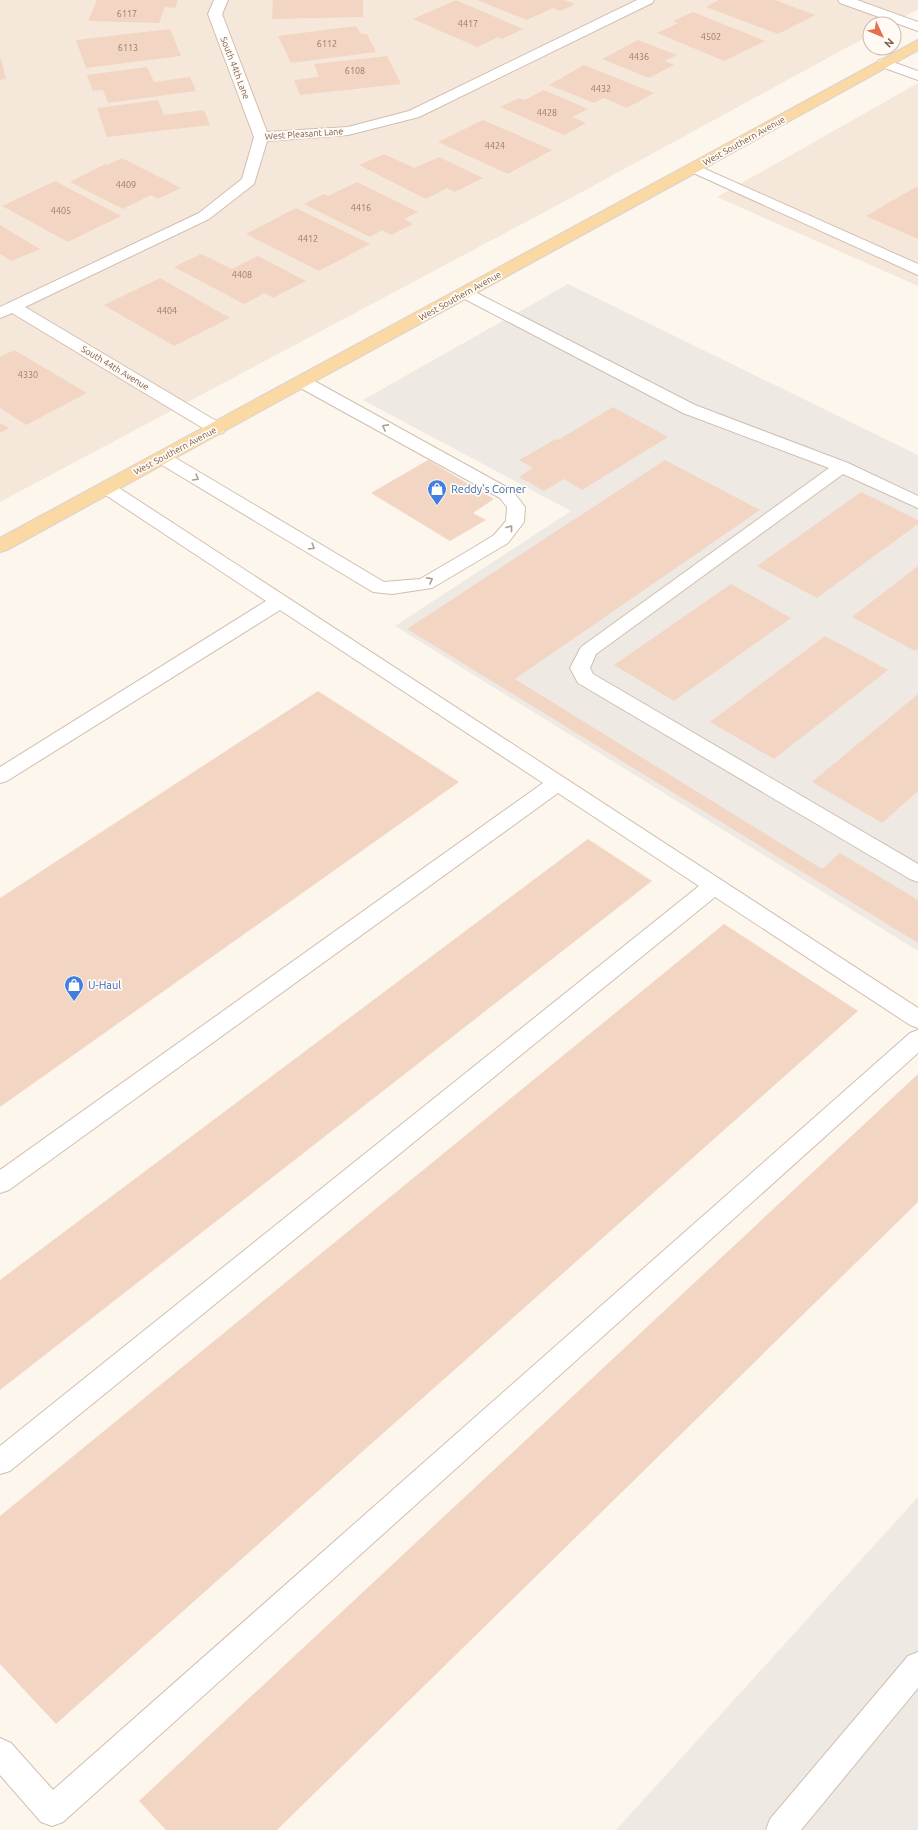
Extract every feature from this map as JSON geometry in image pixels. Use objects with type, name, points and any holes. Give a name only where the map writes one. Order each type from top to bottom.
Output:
[{"type":"main road","name":"West Southern Avenue","points":[[0,546],[303,382],[918,44]]},
{"type":"street","name":"South 44th Lane","points":[[221,0],[214,14],[261,137]]},
{"type":"street","name":"West Pleasant Lane","points":[[6,310],[204,216],[249,181],[261,137],[348,131],[414,114],[647,0]]},
{"type":"street","points":[[845,0],[918,27]]},
{"type":"street","points":[[884,63],[918,76]]},
{"type":"street","points":[[694,168],[918,270]]},
{"type":"street","points":[[465,293],[689,409],[842,467],[918,503]]},
{"type":"street","name":"South 44th Avenue","points":[[6,310],[217,428]]},
{"type":"street","points":[[163,458],[380,588],[425,584],[501,539],[515,522],[516,507],[506,494],[303,382]]},
{"type":"street","points":[[842,467],[588,651],[580,668],[585,678],[918,874]]},
{"type":"street","points":[[107,488],[918,1019]]},
{"type":"street","points":[[0,776],[280,601]]},
{"type":"street","points":[[0,1183],[558,783]]},
{"type":"street","points":[[0,1462],[715,885]]},
{"type":"street","points":[[0,1753],[52,1811],[918,1039]]},
{"type":"street","points":[[781,1830],[918,1666]]},
{"type":"shaded area","points":[[0,0],[918,0],[918,9],[902,18],[902,16],[862,16],[862,39],[569,199],[0,502]]},
{"type":"shaded area","points":[[918,83],[918,286],[717,197]]},
{"type":"shaded area","points":[[568,284],[918,455],[918,951],[395,626],[571,511],[363,400]]},
{"type":"shaded area","points":[[918,1497],[918,1830],[616,1830]]},
{"type":"building","points":[[97,0],[178,0],[175,8],[165,7],[159,23],[88,21]]},
{"type":"building","points":[[273,0],[363,0],[363,17],[272,19]]},
{"type":"building","points":[[456,0],[523,29],[502,39],[498,37],[477,47],[413,19]]},
{"type":"building","points":[[477,0],[564,0],[575,4],[561,11],[553,8],[527,20]]},
{"type":"building","points":[[719,0],[775,0],[815,15],[778,34],[706,7]]},
{"type":"building","points":[[693,12],[765,41],[724,61],[657,33],[678,23],[673,21]]},
{"type":"building","points":[[356,26],[361,34],[367,34],[376,52],[291,63],[278,36]]},
{"type":"building","points":[[170,29],[181,56],[86,68],[76,40]]},
{"type":"building","points":[[638,40],[677,55],[665,61],[674,65],[649,78],[602,59]]},
{"type":"building","points":[[387,56],[401,84],[300,95],[294,80],[319,77],[314,64]]},
{"type":"building","points":[[0,59],[6,79],[0,80]]},
{"type":"building","points":[[584,65],[654,93],[627,108],[604,98],[594,103],[549,85]]},
{"type":"building","points":[[147,67],[154,82],[190,77],[196,91],[108,103],[103,90],[93,91],[87,75]]},
{"type":"building","points":[[544,90],[588,109],[572,117],[586,123],[564,135],[500,107],[519,98],[525,100]]},
{"type":"building","points":[[158,100],[164,115],[204,110],[210,125],[107,137],[97,108]]},
{"type":"building","points":[[483,120],[552,150],[508,174],[438,142]]},
{"type":"building","points":[[384,154],[414,168],[439,157],[483,178],[455,192],[447,188],[426,199],[359,165]]},
{"type":"building","points":[[122,158],[181,188],[158,199],[151,195],[123,209],[70,182],[105,164],[107,165]]},
{"type":"building","points":[[55,181],[121,216],[68,242],[2,206]]},
{"type":"building","points":[[357,182],[418,212],[404,219],[413,224],[391,235],[382,230],[370,237],[304,204],[324,194],[328,196]]},
{"type":"building","points":[[916,187],[918,188],[918,239],[866,216]]},
{"type":"building","points":[[296,208],[370,244],[319,271],[246,234]]},
{"type":"building","points":[[0,225],[40,249],[12,261],[0,254]]},
{"type":"building","points":[[201,254],[232,269],[258,256],[306,281],[273,298],[265,293],[244,304],[174,267]]},
{"type":"building","points":[[160,278],[230,318],[174,346],[104,305]]},
{"type":"building","points":[[14,350],[87,393],[26,425],[0,408],[0,357]]},
{"type":"building","points":[[613,407],[668,437],[582,490],[564,479],[544,491],[519,477],[533,468],[519,460],[556,439],[558,440]]},
{"type":"building","points":[[0,423],[9,428],[0,433]]},
{"type":"building","name":"Reddy's Corner","points":[[428,460],[494,499],[473,513],[486,520],[450,541],[371,493]]},
{"type":"building","points":[[665,460],[760,510],[515,679],[822,869],[840,853],[918,900],[918,943],[407,629]]},
{"type":"building","points":[[861,492],[918,520],[918,524],[817,598],[757,566]]},
{"type":"building","points":[[918,566],[918,649],[915,651],[852,617]]},
{"type":"building","points":[[731,584],[791,618],[674,701],[614,665]]},
{"type":"building","points":[[825,636],[888,670],[774,759],[710,722]]},
{"type":"building","name":"U-Haul","points":[[318,691],[459,782],[0,1107],[0,898]]},
{"type":"building","points":[[918,694],[918,791],[882,823],[812,782]]},
{"type":"building","points":[[588,839],[652,881],[0,1390],[0,1280]]},
{"type":"building","points":[[724,924],[858,1011],[56,1724],[0,1664],[0,1516]]},
{"type":"building","points":[[918,1074],[918,1202],[277,1830],[166,1830],[139,1801]]},
{"type":"place","name":"Reddy's Corner","points":[[437,506]]},
{"type":"place","name":"U-Haul","points":[[74,1002]]}]
